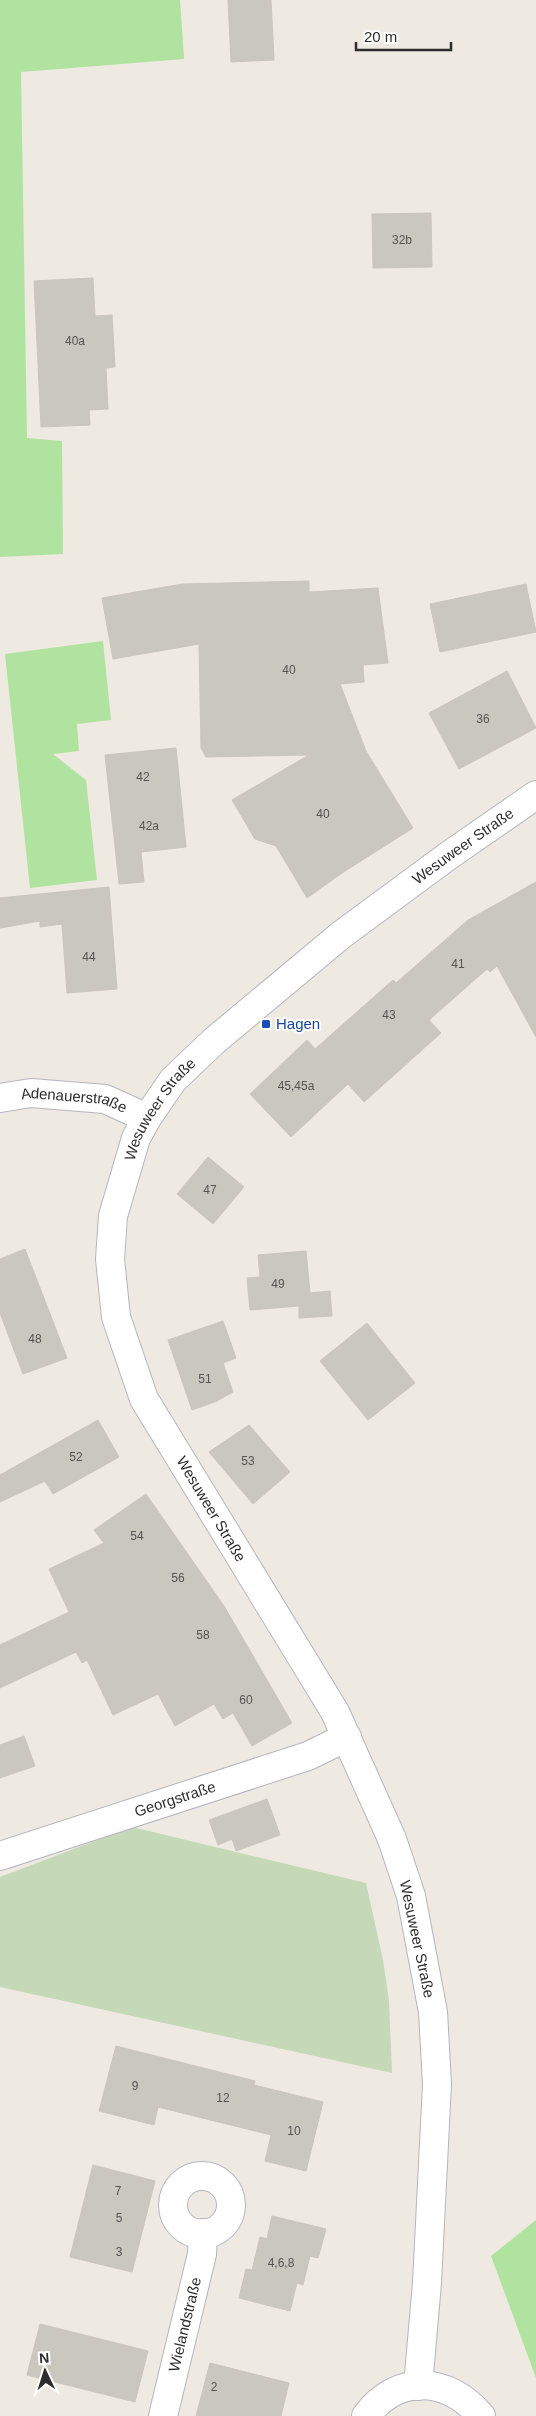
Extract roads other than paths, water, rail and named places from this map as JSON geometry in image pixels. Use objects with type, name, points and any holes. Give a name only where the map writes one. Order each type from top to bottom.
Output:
[{"type":"main road","name":"Wesuweer Straße","points":[[418,2386],[427,2283],[437,2084],[432,2012],[411,1896],[392,1839],[335,1712],[144,1399],[116,1317],[110,1259],[113,1216],[136,1138],[146,1118],[180,1073],[214,1041],[342,935],[448,856],[536,795]]},
{"type":"main road","name":"Adenauerstraße","points":[[0,1098],[30,1093],[105,1099],[146,1118]]},
{"type":"main road","name":"Georgstraße","points":[[0,1856],[308,1756],[347,1737]]},
{"type":"main road","name":"Wielandstraße","points":[[163,2416],[202,2254],[203,2233]]},
{"type":"main road","points":[[366,2416],[375,2404],[390,2394],[418,2386],[440,2387],[456,2393],[470,2403],[481,2416]]},
{"type":"place","name":"Hagen","points":[[266,1024]]}]
